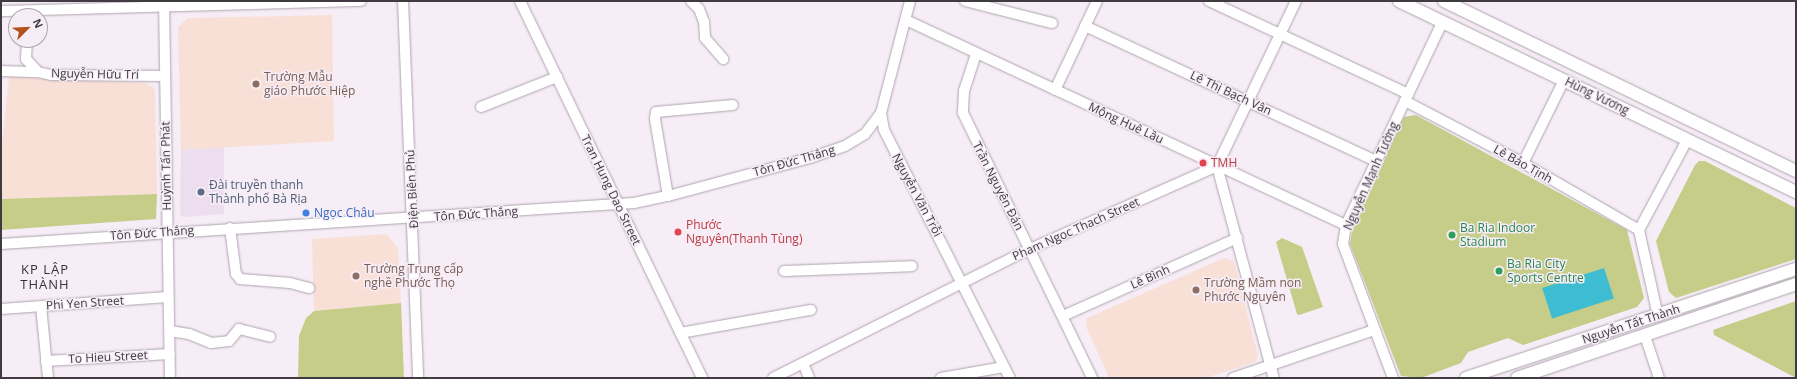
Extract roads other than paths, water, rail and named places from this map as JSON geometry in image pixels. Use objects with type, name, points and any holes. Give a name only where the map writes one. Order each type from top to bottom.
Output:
[{"type":"main road","name":"Hùng Vương","points":[[1398,1],[1796,192]]},
{"type":"main road","name":"Hùng Vương","points":[[1444,1],[1796,171]]},
{"type":"main road","name":"Nguyễn Tất Thành","points":[[1466,378],[1658,316],[1796,269]]},
{"type":"main road","name":"Nguyễn Tất Thành","points":[[1517,378],[1796,284]]},
{"type":"street","points":[[48,8],[164,4],[361,1]]},
{"type":"street","name":"Điện Biên Phủ","points":[[403,1],[413,218],[418,378]]},
{"type":"street","name":"Tran Hung Dao Street","points":[[520,1],[702,378]]},
{"type":"street","points":[[691,1],[698,9],[704,22],[705,38],[723,59]]},
{"type":"street","name":"Nguyễn Văn Trỗi","points":[[910,1],[881,113],[884,130],[898,161],[963,283],[1010,378]]},
{"type":"street","points":[[965,1],[1052,23]]},
{"type":"street","points":[[1055,90],[1097,1]]},
{"type":"street","name":"Lê Bảo Tịnh","points":[[1209,1],[1282,34],[1406,97],[1639,230]]},
{"type":"street","points":[[1274,378],[1217,166],[1250,101],[1296,1]]},
{"type":"street","name":"Huỳnh Tấn Phát","points":[[164,4],[170,378]]},
{"type":"street","name":"Mộng Huê Lầu","points":[[906,20],[976,54],[1346,225]]},
{"type":"street","name":"Nguyễn Mạnh Tường","points":[[1392,378],[1343,244],[1346,225],[1442,23]]},
{"type":"street","name":"Lê Thị Bạch Vân","points":[[1086,26],[1250,101],[1376,161]]},
{"type":"street","name":"Nguyễn Hữu Trí","points":[[27,48],[26,59],[38,72],[51,75],[165,76]]},
{"type":"street","name":"Trần Nguyên Đán","points":[[976,54],[964,91],[963,113],[1092,378]]},
{"type":"street","points":[[1,71],[38,72]]},
{"type":"street","points":[[481,107],[557,77]]},
{"type":"street","points":[[1523,163],[1564,80]]},
{"type":"street","points":[[668,196],[655,119],[656,112],[733,105]]},
{"type":"street","name":"Tôn Đức Thắng","points":[[1,244],[167,232],[413,218],[618,204],[668,196],[810,158],[845,146],[865,134],[881,113]]},
{"type":"street","points":[[1658,316],[1639,230],[1687,140]]},
{"type":"street","name":"Pham Ngoc Thach Street","points":[[773,378],[1030,249],[1217,166]]},
{"type":"street","points":[[230,228],[236,274],[240,279],[290,283],[309,288]]},
{"type":"street","name":"Lê Bình","points":[[1063,316],[1237,238]]},
{"type":"street","points":[[784,271],[912,266]]},
{"type":"street","name":"Phi Yen Street","points":[[1,309],[168,297]]},
{"type":"street","points":[[41,306],[48,378]]},
{"type":"street","points":[[680,333],[811,310]]},
{"type":"street","points":[[170,331],[189,334],[211,343],[229,342],[239,329],[270,337]]},
{"type":"street","points":[[1233,378],[1374,330]]},
{"type":"street","points":[[1645,336],[1659,378]]},
{"type":"street","name":"To Hieu Street","points":[[46,361],[170,354]]},
{"type":"street","points":[[803,363],[809,378]]},
{"type":"street","points":[[941,378],[1004,367]]},
{"type":"water","points":[[1604,268],[1614,298],[1552,319],[1542,288]]},
{"type":"place","name":"Trường Mẫu giáo Phước Hiệp","points":[[256,84]]},
{"type":"place","name":"TMH","points":[[1203,163]]},
{"type":"place","name":"Đài truyền thanh Thành phố Bà Rịa","points":[[201,192]]},
{"type":"place","name":"Ngọc Châu","points":[[306,213]]},
{"type":"place","name":"Phước Nguyên(Thanh Tùng)","points":[[678,232]]},
{"type":"place","name":"Ba Ria Indoor Stadium","points":[[1452,235]]},
{"type":"place","name":"Ba Ria City Sports Centre","points":[[1499,271]]},
{"type":"place","name":"Trường Trung cấp nghề Phước Thọ","points":[[356,276]]},
{"type":"place","name":"Trường Mầm non Phước Nguyên","points":[[1196,290]]},
{"type":"district","name":"KP LẬP THÀNH","points":[[45,278]]}]
